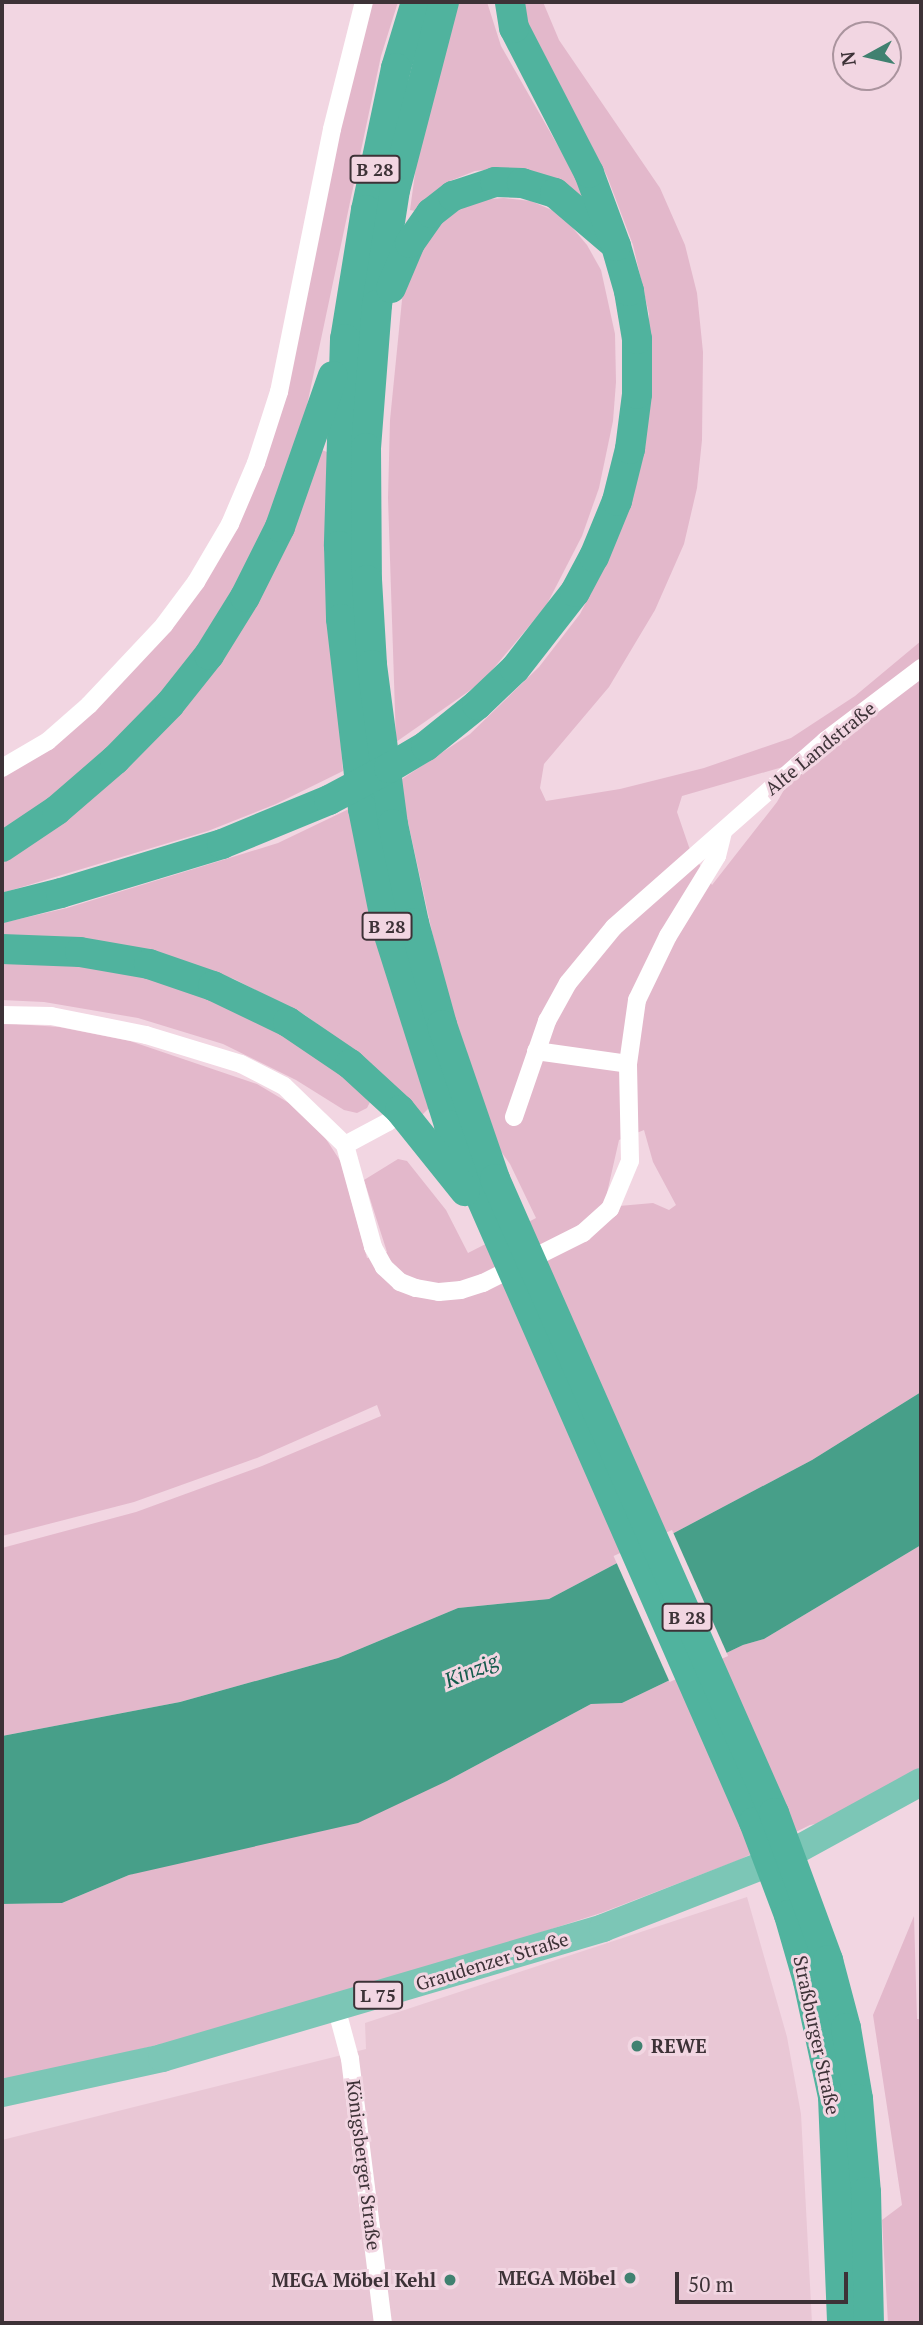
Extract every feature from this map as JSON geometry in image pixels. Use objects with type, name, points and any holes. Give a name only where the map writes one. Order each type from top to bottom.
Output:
[{"type":"highway","name":"B 28","points":[[416,2],[397,68],[366,210],[345,339],[339,547],[341,619],[363,809],[387,929],[449,1125],[488,1220],[520,1265]]},
{"type":"highway","name":"B 28","points":[[444,2],[395,190],[377,305],[366,448],[367,580],[381,744],[414,923],[442,1025],[495,1179],[520,1265],[754,1822],[799,1912]]},
{"type":"highway","points":[[2,908],[147,868],[286,819],[389,768],[464,717],[515,669],[549,629],[594,557],[617,501],[630,449],[637,394],[638,339],[629,290],[589,173],[514,28],[510,2]]},
{"type":"highway","name":"B 28","points":[[377,305],[390,290],[410,243],[431,213],[453,195],[495,181],[522,183],[555,193],[582,212],[616,246]]},
{"type":"highway","points":[[2,847],[57,810],[115,760],[170,704],[209,655],[245,597],[281,527],[345,339]]},
{"type":"highway","points":[[2,949],[80,952],[135,962],[213,986],[288,1022],[350,1064],[400,1110],[488,1220]]},
{"type":"highway","name":"Straßburger Straße","points":[[799,1912],[833,2097],[842,2323]]},
{"type":"highway","name":"Straßburger Straße","points":[[799,1912],[828,1960],[846,2028],[858,2099],[866,2192],[869,2323]]},
{"type":"main road","name":"Graudenzer Straße","points":[[2,2093],[162,2058],[603,1928],[782,1858],[921,1782]]},
{"type":"street","points":[[2,768],[48,741],[89,705],[157,633],[196,582],[230,524],[256,463],[279,392],[332,129],[364,2]]},
{"type":"street","name":"Alte Landstraße","points":[[514,1117],[547,1021],[568,983],[614,927],[825,741],[921,668]]},
{"type":"street","points":[[2,1015],[51,1016],[146,1035],[241,1064],[284,1086],[345,1145],[373,1247],[384,1267],[400,1282],[416,1288],[439,1292],[461,1290],[483,1283],[583,1233],[610,1209],[630,1161],[628,1064],[637,1000],[668,936],[718,856],[723,832]]},
{"type":"street","points":[[536,1051],[628,1064]]},
{"type":"street","points":[[345,1145],[388,1122],[400,1110]]},
{"type":"street","name":"Königsberger Straße","points":[[336,2007],[350,2059],[383,2323]]},
{"type":"shaded area","points":[[367,2],[398,2],[381,56],[306,410],[273,508],[248,564],[207,635],[170,685],[54,799],[2,834],[2,771],[165,626],[258,463]]},
{"type":"shaded area","points":[[458,2],[487,2],[501,46],[594,209],[504,168],[475,171],[450,181],[415,211],[410,210],[420,137]]},
{"type":"shaded area","points":[[523,2],[543,2],[559,40],[660,188],[685,245],[697,293],[703,352],[702,440],[697,488],[684,544],[655,610],[609,687],[544,764],[540,788],[546,801],[620,789],[704,768],[791,738],[855,696],[921,641],[921,1392],[812,1460],[549,1599],[458,1608],[338,1658],[180,1702],[2,1736],[2,1548],[136,1512],[262,1466],[381,1416],[377,1405],[257,1458],[134,1502],[2,1536],[2,1023],[59,1027],[130,1041],[257,1084],[294,1106],[322,1133],[341,1162],[367,1258],[387,1252],[364,1180],[398,1159],[407,1161],[446,1210],[468,1253],[536,1218],[510,1164],[500,1150],[446,996],[399,781],[470,734],[539,667],[580,614],[607,561],[649,382],[649,314],[633,245],[607,176],[528,23]],"holes":[[[800,762],[777,802],[712,885],[689,847],[677,812],[682,796]],[[644,1130],[653,1162],[676,1205],[669,1210],[653,1203],[619,1206],[607,1193],[619,1140]]]},
{"type":"shaded area","points":[[504,198],[531,201],[561,214],[587,245],[601,270],[615,334],[616,382],[613,421],[599,488],[582,536],[546,606],[482,682],[396,742],[388,498],[390,420],[403,290],[432,229],[473,200]]},
{"type":"shaded area","points":[[322,450],[327,452],[329,598],[343,771],[276,804],[208,831],[2,893],[2,861],[115,778]]},
{"type":"shaded area","points":[[351,808],[430,1107],[422,1115],[372,1065],[305,1015],[234,979],[180,961],[2,936],[2,923],[67,908],[278,843]]},
{"type":"shaded area","points":[[2,962],[62,962],[129,971],[202,993],[267,1024],[318,1055],[372,1098],[367,1108],[357,1113],[344,1110],[296,1080],[223,1044],[138,1018],[44,1002],[2,1000]]},
{"type":"shaded area","points":[[921,1545],[921,1768],[831,1821],[810,1825],[739,1860],[601,1913],[393,1980],[251,2022],[2,2083],[2,1904],[62,1903],[129,1875],[447,1781],[591,1704],[622,1703],[743,1645],[764,1639]]},
{"type":"shaded area","points":[[747,1897],[787,2037],[801,2114],[812,2323],[2,2323],[2,2140],[366,2049],[365,2023]]},
{"type":"shaded area","points":[[914,1916],[917,2019],[921,2019],[921,2323],[888,2323],[882,2220],[902,2205],[873,2015]]},
{"type":"water","name":"Kinzig","points":[[921,1392],[921,1545],[764,1639],[743,1645],[622,1703],[591,1704],[447,1781],[358,1823],[129,1875],[62,1903],[2,1904],[2,1736],[180,1702],[338,1658],[458,1608],[549,1599],[812,1460]]},
{"type":"pier","points":[[672,1530],[728,1656],[670,1682],[614,1556]]},
{"type":"place","name":"REWE","points":[[637,2046]]},
{"type":"place","name":"MEGA Möbel","points":[[630,2278]]},
{"type":"place","name":"MEGA Möbel Kehl","points":[[450,2280]]}]
